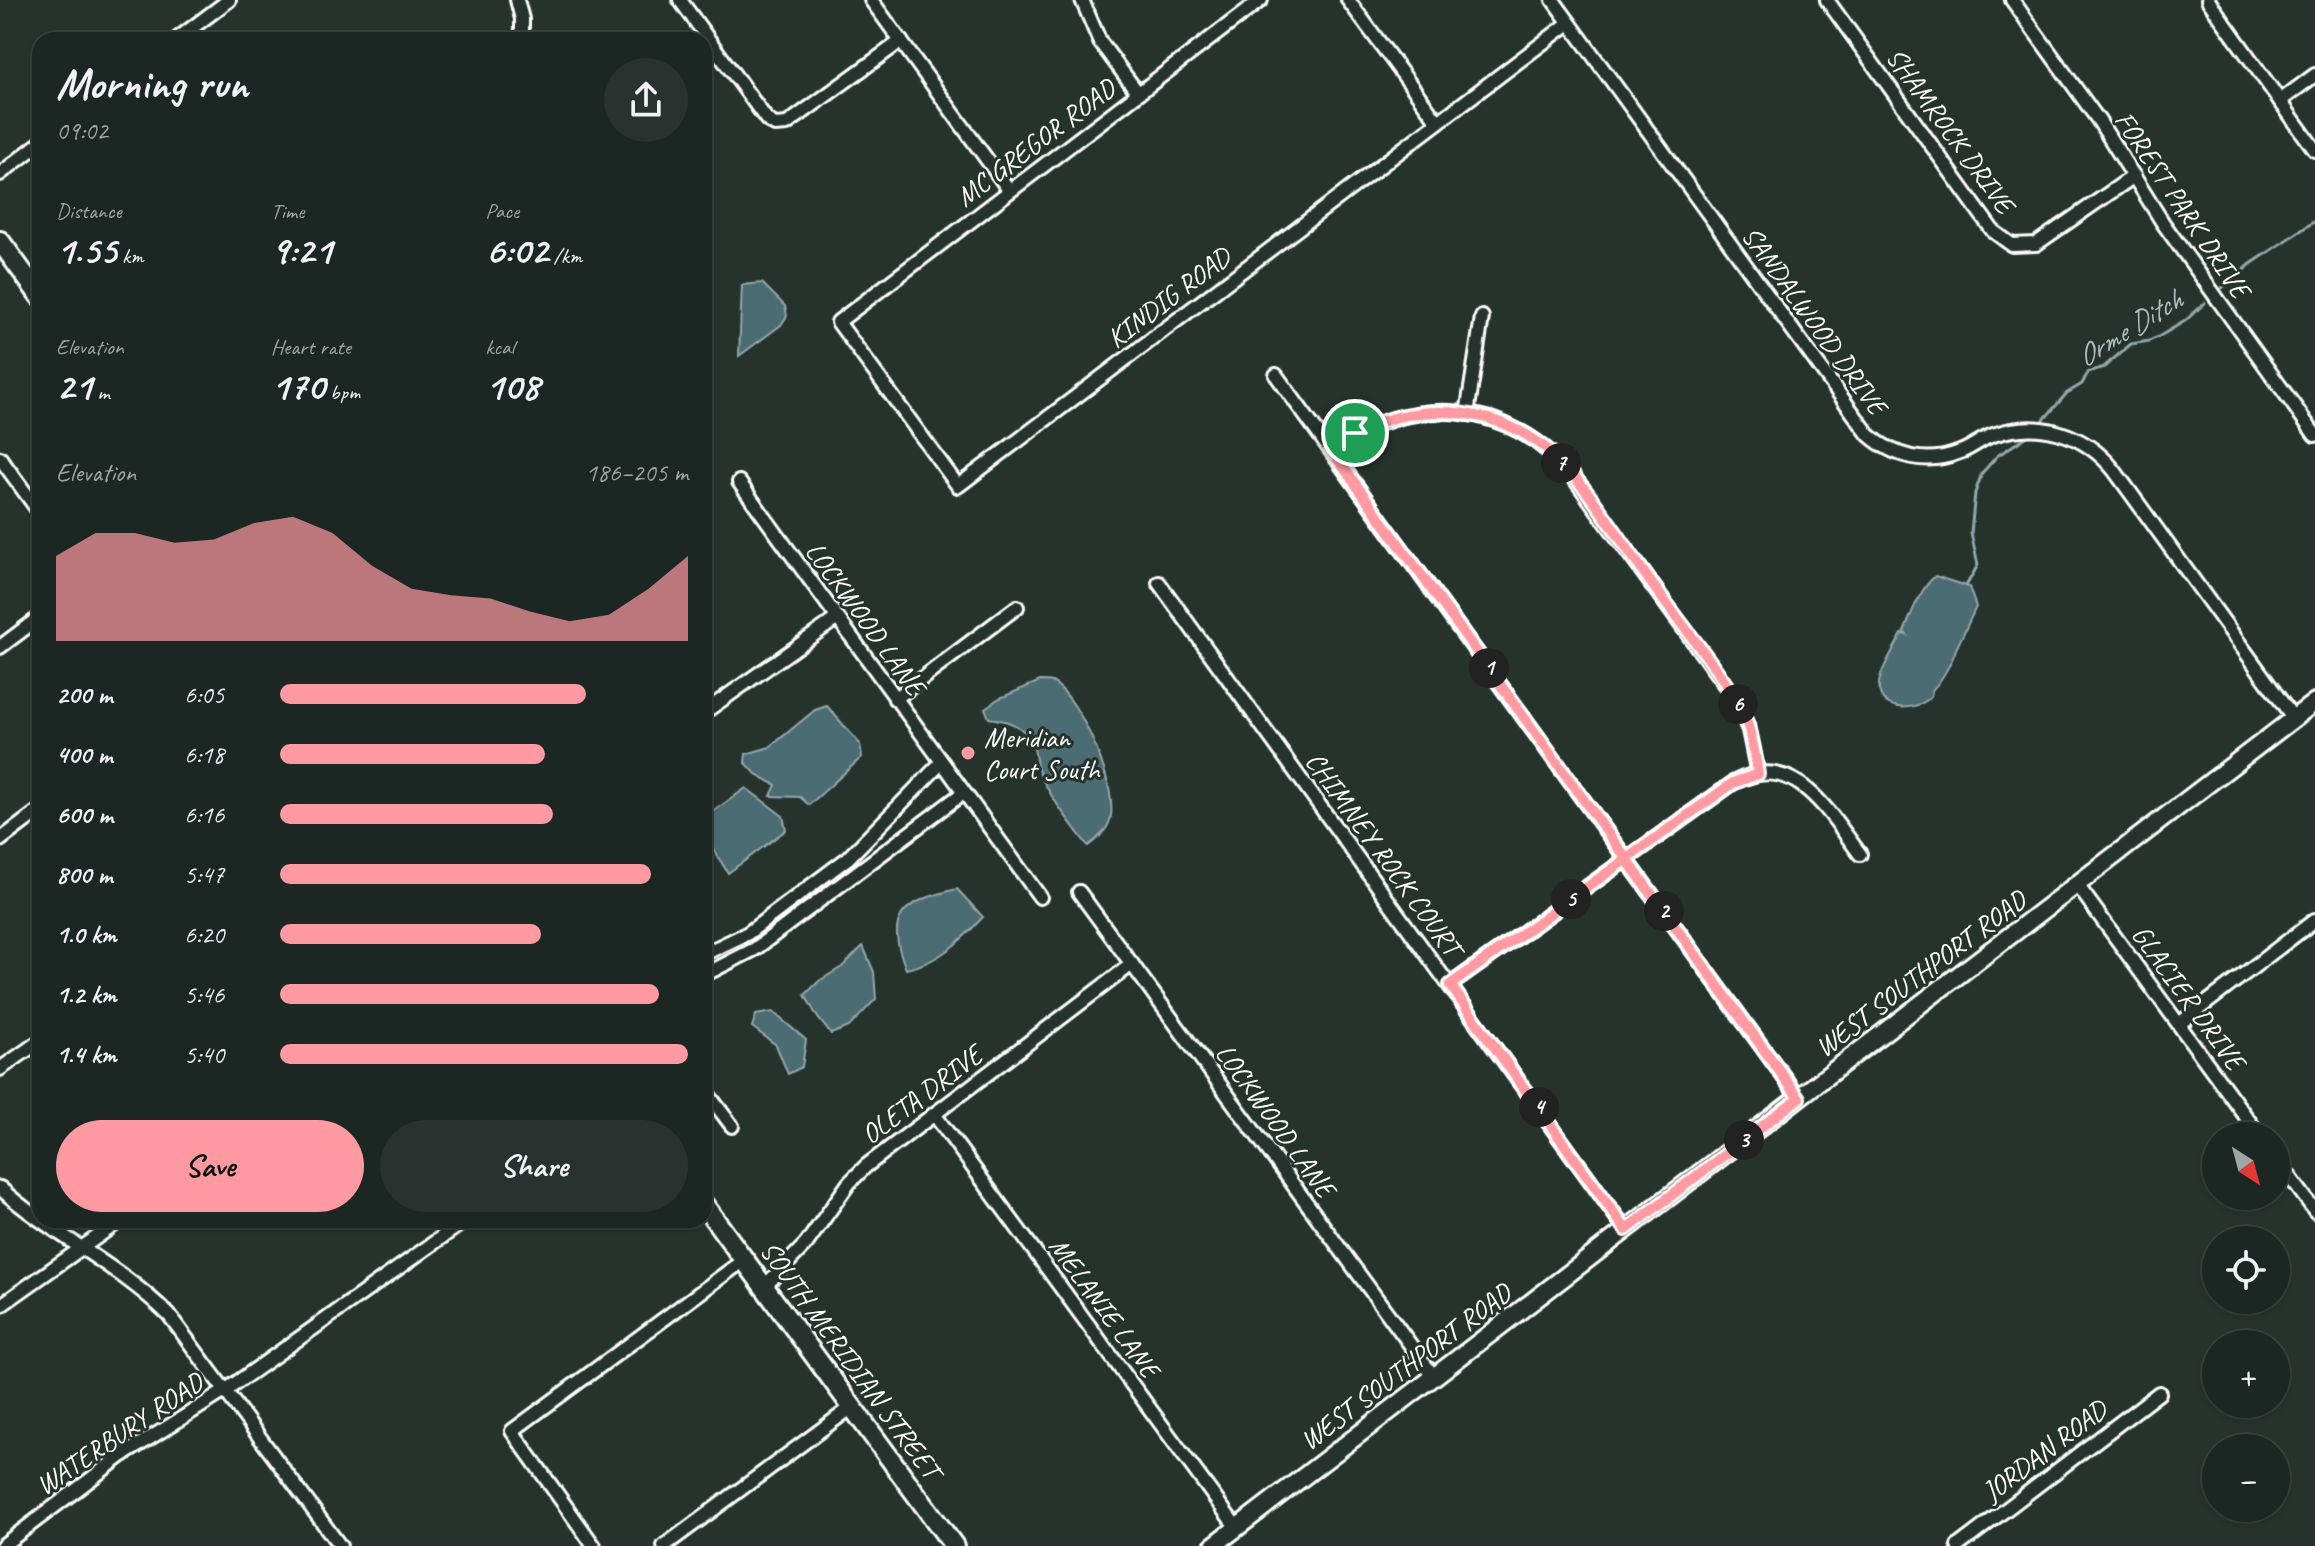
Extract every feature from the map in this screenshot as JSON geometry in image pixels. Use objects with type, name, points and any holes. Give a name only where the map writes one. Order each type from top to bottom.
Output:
[{"type":"main road","points":[[0,241],[32,285]]},
{"type":"main road","name":"WEST SOUTHPORT ROAD","points":[[1213,1546],[2315,702]]},
{"type":"main road","name":"SOUTH MERIDIAN STREET","points":[[712,1216],[954,1546]]},
{"type":"street","points":[[187,32],[229,0]]},
{"type":"street","points":[[517,0],[522,32]]},
{"type":"street","points":[[680,0],[703,32]]},
{"type":"street","points":[[871,0],[1009,190]]},
{"type":"street","points":[[1082,0],[1100,42],[1138,93]]},
{"type":"street","name":"MC GREGOR ROAD","points":[[838,322],[1261,0]]},
{"type":"street","points":[[1348,0],[1438,122]]},
{"type":"street","name":"SANDALWOOD DRIVE","points":[[1553,0],[1869,435],[1897,453],[1924,459],[1952,455],[1989,436],[2016,429],[2053,431],[2087,444],[2114,470],[2294,719]]},
{"type":"street","name":"SHAMROCK DRIVE","points":[[1827,0],[1993,231],[2008,243],[2022,246],[2040,242],[2134,176]]},
{"type":"street","name":"FOREST PARK DRIVE","points":[[2012,0],[2085,101],[2171,235],[2315,435]]},
{"type":"street","points":[[2208,0],[2315,150]]},
{"type":"street","name":"KINDIG ROAD","points":[[838,322],[958,486],[1569,23]]},
{"type":"street","points":[[712,44],[767,120],[775,125],[787,124],[901,41]]},
{"type":"street","points":[[2280,101],[2315,75]]},
{"type":"street","points":[[0,174],[32,149]]},
{"type":"street","points":[[1467,414],[1482,317]]},
{"type":"street","points":[[1276,375],[1799,1098]]},
{"type":"street","points":[[1331,450],[1376,423],[1407,414],[1434,411],[1493,420],[1523,433],[1549,451],[1572,474],[1738,704],[1750,734],[1758,774]]},
{"type":"street","points":[[0,458],[32,502]]},
{"type":"street","name":"LOCKWOOD LANE","points":[[739,482],[1040,897]]},
{"type":"street","name":"CHIMNEY ROCK COURT","points":[[1159,583],[1626,1230]]},
{"type":"street","points":[[895,699],[1017,607]]},
{"type":"street","points":[[712,707],[836,619]]},
{"type":"street","points":[[0,647],[32,623]]},
{"type":"street","points":[[712,950],[748,933],[848,858],[941,763]]},
{"type":"street","points":[[1450,985],[1733,783],[1758,774],[1781,775],[1807,787],[1860,854]]},
{"type":"street","points":[[712,971],[755,949],[963,793]]},
{"type":"street","points":[[0,840],[32,816]]},
{"type":"street","name":"GLACIER DRIVE","points":[[2078,886],[2250,1122]]},
{"type":"street","name":"LOCKWOOD LANE","points":[[1079,892],[1434,1377]]},
{"type":"street","points":[[2179,1024],[2315,920]]},
{"type":"street","name":"OLETA DRIVE","points":[[764,1287],[806,1244],[856,1176],[1132,964]]},
{"type":"street","points":[[0,1069],[32,1047]]},
{"type":"street","points":[[712,1100],[732,1126]]},
{"type":"street","name":"MELANIE LANE","points":[[934,1114],[1237,1528]]},
{"type":"street","points":[[2290,1177],[2315,1211]]},
{"type":"street","points":[[0,1188],[32,1215]]},
{"type":"street","points":[[50,1228],[133,1284],[162,1308],[187,1336],[332,1543]]},
{"type":"street","points":[[0,1306],[110,1228]]},
{"type":"street","name":"WATERBURY ROAD","points":[[2,1546],[120,1457],[225,1391],[455,1228]]},
{"type":"street","points":[[594,1546],[512,1431],[744,1260]]},
{"type":"street","name":"JORDAN ROAD","points":[[1958,1546],[2159,1393]]},
{"type":"street","points":[[664,1546],[852,1407]]},
{"type":"water","points":[[762,283],[785,306],[787,316],[781,325],[739,356],[742,285]]},
{"type":"water","points":[[1935,576],[1969,587],[1976,607],[1931,697],[1913,706],[1894,706],[1881,695],[1881,675],[1902,634],[1907,635],[1904,632],[1920,595]]},
{"type":"water","points":[[1040,681],[1052,682],[1075,706],[1104,770],[1110,791],[1109,823],[1088,846],[1044,782],[1028,736],[1015,725],[989,718],[985,708]]},
{"type":"water","points":[[827,706],[860,744],[862,757],[809,805],[800,797],[771,796],[776,785],[756,774],[745,762],[746,754],[770,747],[815,710]]},
{"type":"water","points":[[746,788],[783,816],[786,830],[728,873],[712,847],[712,812]]},
{"type":"water","points":[[957,889],[983,917],[948,950],[928,962],[906,969],[897,934],[903,912],[924,899]]},
{"type":"water","points":[[863,946],[874,972],[876,999],[849,1027],[831,1034],[805,995],[819,981],[842,967]]},
{"type":"water","points":[[773,1012],[806,1040],[802,1067],[788,1074],[776,1045],[752,1027],[756,1015]]},
{"type":"waterway","name":"Orme Ditch","points":[[2222,288],[2251,264],[2315,221]]},
{"type":"waterway","name":"Orme Ditch","points":[[2041,423],[2067,393],[2082,384],[2088,372],[2104,367],[2131,344],[2160,336],[2185,321],[2205,303]]},
{"type":"waterway","name":"Orme Ditch","points":[[1966,586],[1978,565],[1971,533],[1975,493],[1982,473],[1997,456],[2032,433]]},
{"type":"place","name":"Meridian Court South","points":[[968,753]]},
{"type":"route","points":[[1355,433],[1331,450],[1567,778],[1627,859],[1799,1098],[1626,1230],[1450,985],[1627,859],[1733,783],[1758,774],[1749,730],[1730,691],[1566,467],[1542,445],[1493,420],[1448,411],[1407,414],[1355,433]]}]
